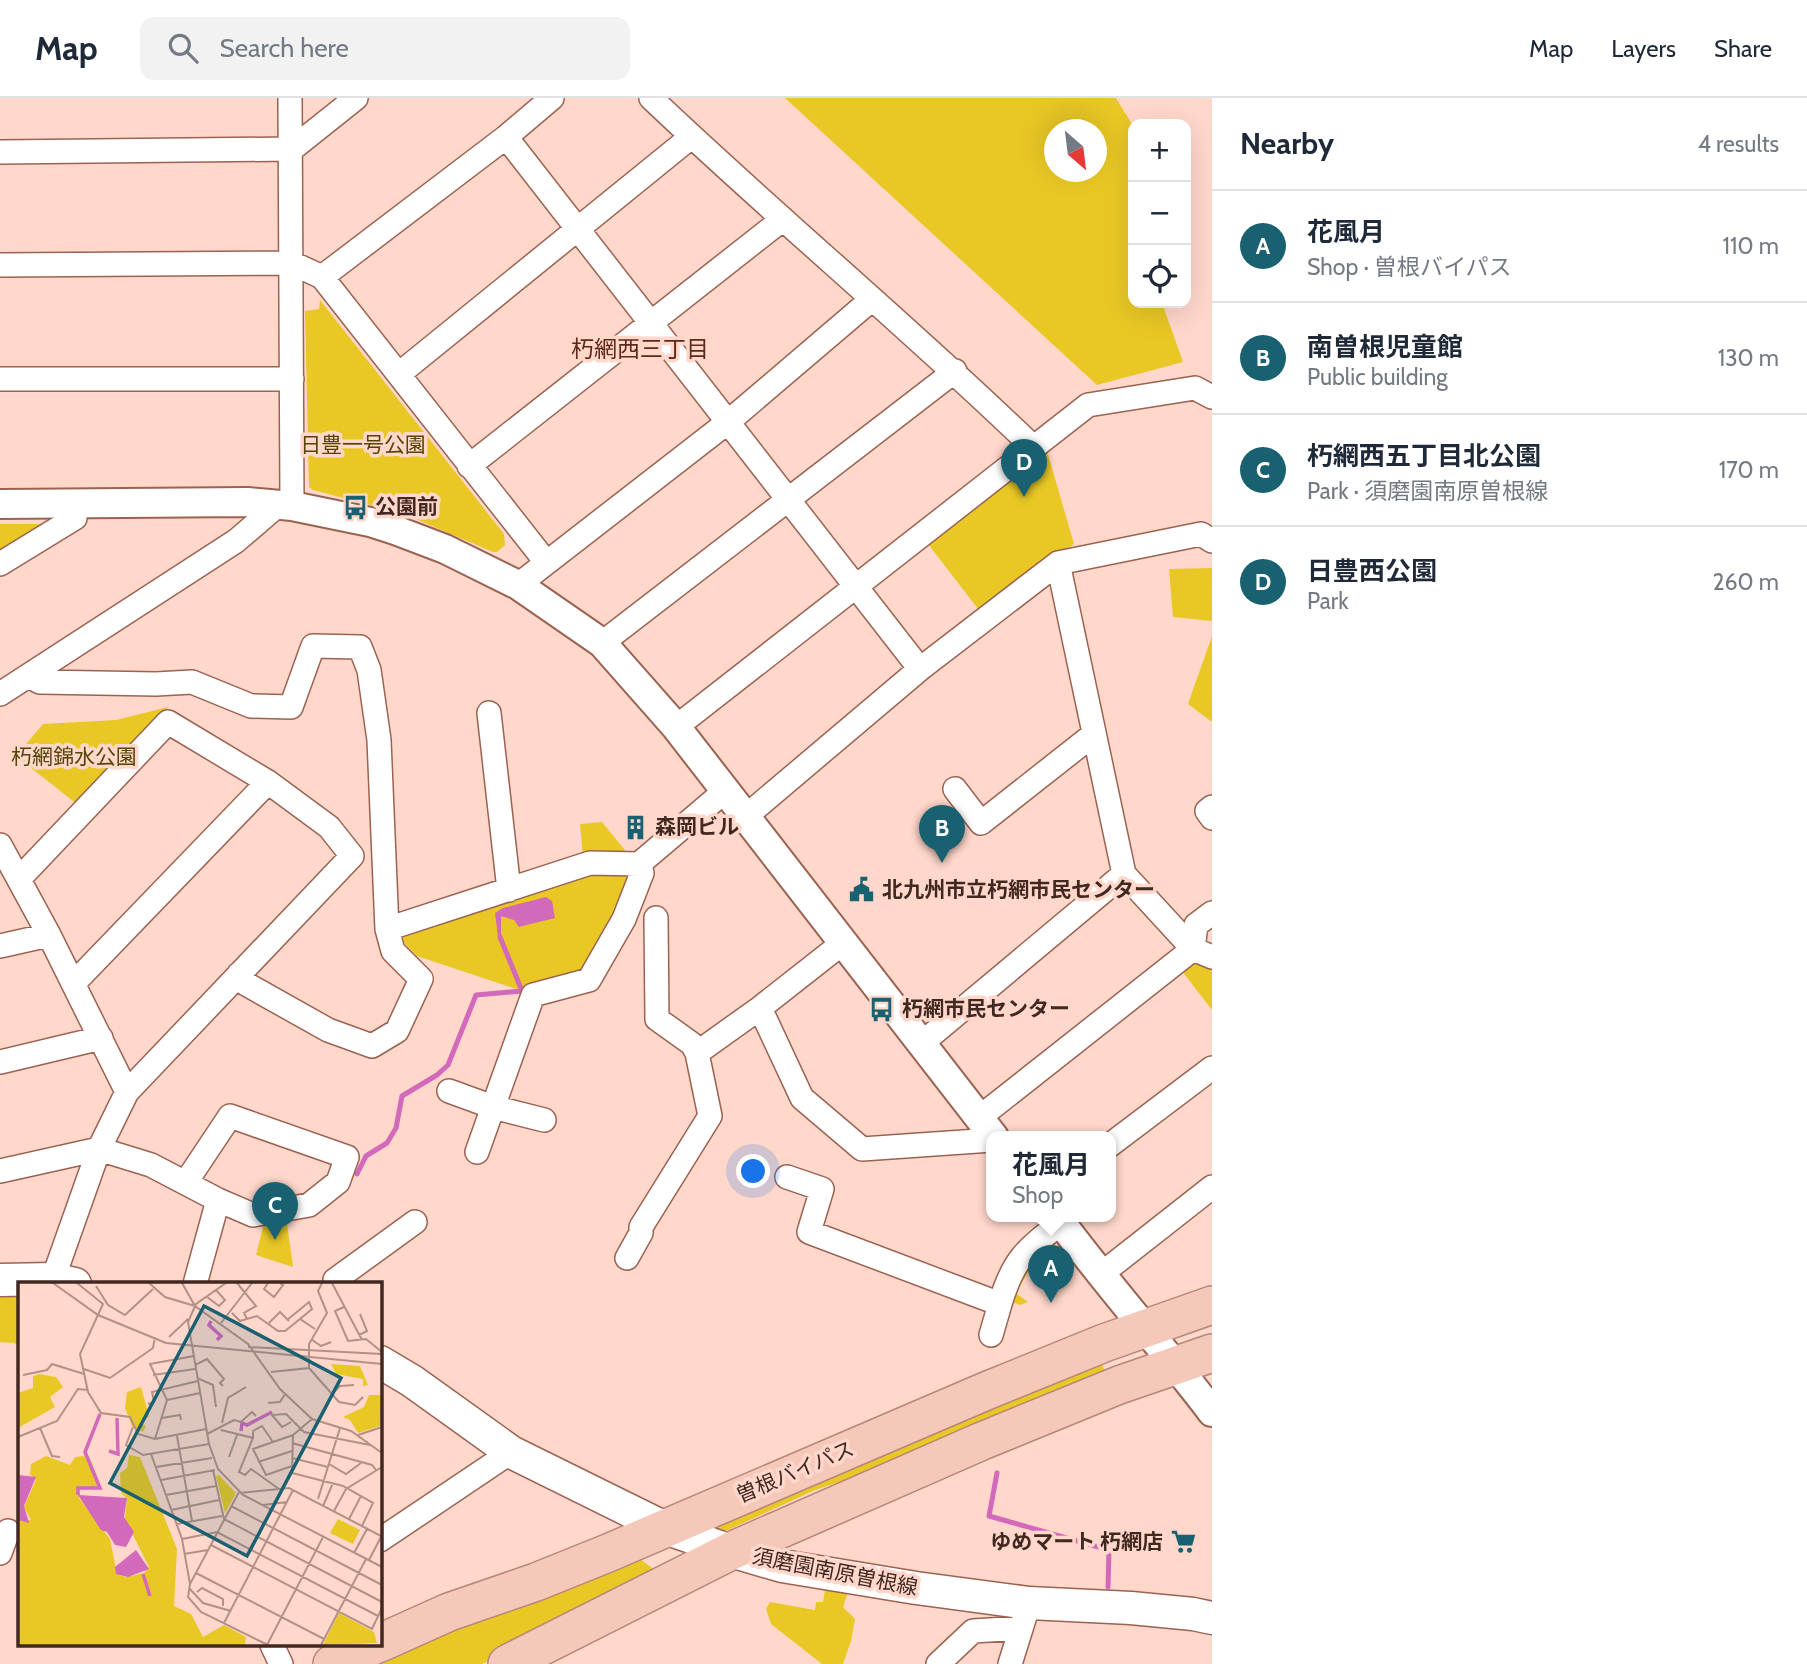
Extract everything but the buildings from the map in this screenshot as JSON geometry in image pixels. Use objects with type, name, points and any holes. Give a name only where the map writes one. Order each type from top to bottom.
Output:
[{"type":"highway","name":"曽根バイパス","points":[[382,1642],[449,1612],[536,1582],[986,1391],[1212,1305]]},
{"type":"highway","points":[[507,1664],[731,1551],[982,1441],[1119,1385],[1212,1353]]},
{"type":"main road","points":[[0,1280],[64,1282]]},
{"type":"main road","name":"須磨園南原曽根線","points":[[382,1363],[412,1381],[511,1452],[665,1528],[731,1551],[782,1566],[916,1588],[1025,1615],[1130,1608],[1212,1618]]},
{"type":"street","points":[[285,505],[292,379],[290,98]]},
{"type":"street","points":[[0,152],[292,149],[356,98]]},
{"type":"street","points":[[322,277],[506,137],[552,98]]},
{"type":"street","points":[[650,98],[872,300],[955,371],[1033,447]]},
{"type":"street","points":[[506,137],[920,669]]},
{"type":"street","points":[[400,374],[691,137]]},
{"type":"street","points":[[469,466],[783,219]]},
{"type":"street","points":[[0,265],[292,263],[322,277],[546,562]]},
{"type":"street","points":[[518,585],[728,422],[872,300]]},
{"type":"street","points":[[602,643],[955,371]]},
{"type":"street","points":[[0,379],[292,379]]},
{"type":"street","points":[[676,727],[1088,405],[1195,388],[1212,397]]},
{"type":"street","points":[[0,504],[248,502],[285,505],[370,522],[395,530],[445,549],[518,585],[602,643],[676,727],[989,1131],[1203,953]]},
{"type":"street","points":[[0,564],[75,518],[76,503]]},
{"type":"street","points":[[0,694],[236,541],[285,505]]},
{"type":"street","points":[[746,817],[920,669],[1058,563],[1201,534],[1212,541]]},
{"type":"street","points":[[1058,563],[1124,874],[1203,953]]},
{"type":"street","points":[[28,676],[40,681],[156,684],[192,682],[251,706],[291,707],[313,646],[360,647],[369,670],[379,740],[387,929],[393,951],[421,979],[397,1031],[372,1045],[328,1030],[246,984],[239,974]]},
{"type":"street","points":[[489,713],[509,890]]},
{"type":"street","points":[[19,879],[168,722],[268,782],[329,827],[352,856]]},
{"type":"street","points":[[955,789],[981,823],[1094,734]]},
{"type":"street","points":[[74,983],[268,782]]},
{"type":"street","points":[[387,929],[590,863],[639,864],[725,791]]},
{"type":"street","points":[[1212,807],[1207,811],[1212,818]]},
{"type":"street","points":[[64,1282],[99,1149],[127,1092],[367,838],[384,828]]},
{"type":"street","points":[[0,845],[49,934],[127,1092]]},
{"type":"street","points":[[477,1152],[533,995],[589,980],[624,919],[642,873],[639,864]]},
{"type":"street","points":[[922,1043],[1124,874]]},
{"type":"street","points":[[1203,953],[1196,925],[1212,913]]},
{"type":"street","points":[[626,1258],[641,1233],[641,1227],[710,1115],[697,1053],[692,1044],[657,1019],[656,918]]},
{"type":"street","points":[[0,946],[49,934]]},
{"type":"street","points":[[697,1053],[844,943]]},
{"type":"street","points":[[760,1007],[802,1098],[862,1149],[986,1131]]},
{"type":"street","points":[[0,1062],[101,1038]]},
{"type":"street","points":[[1116,1141],[1212,1068]]},
{"type":"street","points":[[449,1091],[493,1107],[544,1120]]},
{"type":"street","points":[[0,1171],[99,1149],[152,1165],[218,1200],[253,1215],[309,1205],[338,1182],[346,1157],[230,1116],[186,1182]]},
{"type":"street","points":[[787,1177],[822,1189],[809,1232],[1000,1304]]},
{"type":"street","points":[[1100,1275],[1212,1186]]},
{"type":"street","points":[[196,1282],[218,1200]]},
{"type":"street","points":[[335,1282],[415,1222]]},
{"type":"street","points":[[991,1335],[1016,1263],[1057,1222]]},
{"type":"street","points":[[1060,1222],[1100,1275],[1147,1328],[1212,1412]]},
{"type":"street","points":[[382,1539],[511,1452]]},
{"type":"street","points":[[0,1553],[9,1532]]},
{"type":"street","points":[[938,1664],[973,1631],[1025,1615]]},
{"type":"street","points":[[1010,1664],[1025,1615]]},
{"type":"street","points":[[272,1646],[281,1664]]},
{"type":"green space","points":[[785,98],[1116,98],[1129,119],[1128,308],[1164,308],[1183,362],[1097,385]]},
{"type":"green space","name":"日豊一号公園","points":[[320,300],[504,534],[505,545],[497,552],[404,514],[309,487],[305,311],[319,309]]},
{"type":"green space","points":[[1047,451],[1074,544],[982,614],[928,544]]},
{"type":"green space","points":[[0,524],[48,524],[0,557]]},
{"type":"green space","points":[[1212,568],[1212,621],[1173,617],[1169,569]]},
{"type":"green space","points":[[1212,636],[1212,722],[1188,704]]},
{"type":"green space","name":"朽網錦水公園","points":[[168,707],[78,805],[16,756],[43,724],[116,720]]},
{"type":"green space","points":[[602,822],[633,860],[583,857],[580,824]]},
{"type":"green space","points":[[585,874],[636,877],[588,973],[528,993],[417,956],[405,944],[401,934]]},
{"type":"green space","points":[[1200,957],[1212,962],[1212,1010],[1182,971]]},
{"type":"green space","points":[[264,1223],[287,1224],[293,1267],[256,1255]]},
{"type":"green space","points":[[1055,1241],[1056,1244],[1033,1266],[1020,1286],[1017,1294],[1028,1302],[1020,1305],[1009,1301],[1022,1268]]},
{"type":"green space","points":[[0,1289],[18,1289],[18,1345],[0,1342]]},
{"type":"green space","points":[[1101,1362],[1106,1373],[891,1465],[815,1490],[728,1530],[717,1532],[714,1523]]},
{"type":"green space","points":[[637,1557],[663,1576],[482,1664],[361,1664]]},
{"type":"green space","points":[[826,1584],[850,1586],[843,1607],[855,1619],[843,1664],[822,1664],[771,1624],[766,1609],[770,1602],[815,1610],[816,1602],[823,1602]]},
{"type":"shaded area","points":[[546,897],[552,901],[555,918],[519,927],[514,920],[501,916],[501,937],[498,937],[495,913],[503,908]]},
{"type":"waterway","points":[[357,1174],[366,1156],[387,1143],[396,1128],[402,1096],[437,1075],[448,1065],[476,995],[522,991],[500,937]]},
{"type":"waterway","points":[[997,1473],[989,1516],[1109,1550],[1108,1587]]},
{"type":"place","name":"日豊西公園","points":[[1024,497]]},
{"type":"place","name":"公園前","points":[[355,507]]},
{"type":"place","name":"森岡ビル","points":[[635,827]]},
{"type":"place","name":"南曽根児童館","points":[[942,863]]},
{"type":"place","name":"北九州市立朽網市民センター","points":[[862,890]]},
{"type":"place","name":"朽網市民センター","points":[[882,1009]]},
{"type":"place","name":"朽網西五丁目北公園","points":[[275,1240]]},
{"type":"place","name":"花風月","points":[[1051,1303]]},
{"type":"place","name":"ゆめマート 朽網店","points":[[1183,1542]]},
{"type":"district","name":"朽網西三丁目","points":[[640,349]]}]
